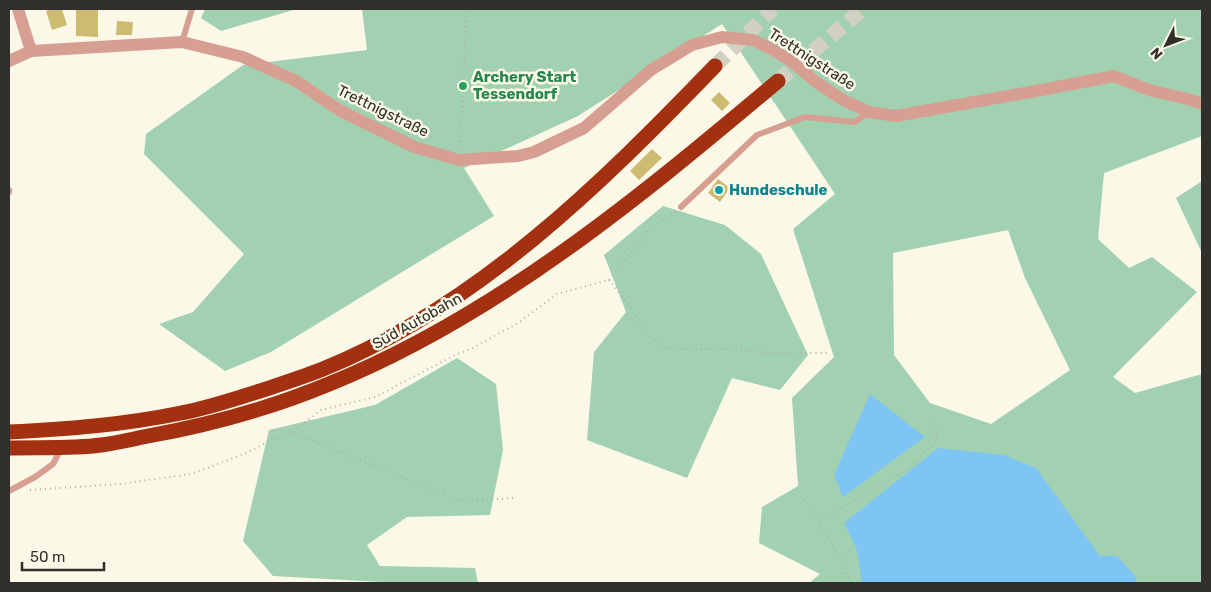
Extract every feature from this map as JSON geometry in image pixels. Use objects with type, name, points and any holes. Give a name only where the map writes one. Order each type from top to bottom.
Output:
[{"type":"highway","name":"Süd Autobahn","points":[[9,432],[97,427],[182,413],[281,384],[323,369],[366,349],[434,311],[506,260],[573,205],[715,66]]},
{"type":"highway","name":"Süd Autobahn","points":[[9,448],[100,445],[229,419],[330,384],[412,345],[521,281],[590,233],[689,156],[778,81]]},
{"type":"street","points":[[18,9],[31,51]]},
{"type":"street","name":"Trettnigstraße","points":[[9,61],[31,51],[182,42],[243,57],[296,81],[339,110],[414,147],[459,160],[518,156],[534,152],[584,128],[651,70],[701,41],[722,37],[753,40],[774,50],[845,101],[869,112],[896,116],[1114,76],[1149,90],[1202,104]]},
{"type":"lane","points":[[182,42],[192,9]]},
{"type":"lane","points":[[681,207],[757,135],[805,117],[855,122],[869,112]]},
{"type":"lane","points":[[9,491],[35,477],[53,464],[62,446]]},
{"type":"path","points":[[459,160],[467,9]]},
{"type":"path","points":[[27,490],[120,484],[191,474],[244,454],[292,432],[321,410],[375,397],[455,355],[471,349],[518,322],[557,294],[609,280],[648,230],[681,207]]},
{"type":"path","points":[[609,280],[630,307],[646,334],[668,349],[736,349],[767,353],[828,353]]},
{"type":"path","points":[[820,521],[905,471],[937,441],[935,419]]},
{"type":"path","points":[[292,432],[460,501],[513,498]]},
{"type":"path","points":[[804,499],[820,521],[852,583]]},
{"type":"green space","points":[[205,9],[297,9],[221,31],[201,18]]},
{"type":"green space","points":[[362,9],[1202,9],[1202,136],[1104,173],[1098,239],[1129,268],[1152,257],[1197,292],[1113,377],[1135,393],[1202,374],[1202,583],[809,583],[820,574],[759,543],[762,507],[798,486],[792,398],[834,357],[793,229],[835,194],[722,24],[578,116],[464,168],[494,216],[271,352],[225,371],[159,324],[193,312],[244,254],[144,154],[146,134],[243,65],[367,50]],"holes":[[[1008,230],[1025,278],[1070,370],[991,424],[930,403],[894,355],[893,253]]]},
{"type":"green space","points":[[1202,181],[1202,253],[1176,198]]},
{"type":"green space","points":[[663,206],[725,225],[761,254],[808,355],[780,390],[732,378],[687,478],[587,440],[594,352],[626,312],[604,255]]},
{"type":"green space","points":[[457,358],[496,384],[503,450],[490,515],[407,517],[367,545],[380,566],[475,568],[478,583],[400,583],[273,576],[243,541],[269,430],[375,405]]},
{"type":"water","points":[[870,394],[925,437],[843,497],[834,475]]},
{"type":"water","points":[[938,448],[1004,455],[1036,468],[1100,556],[1117,556],[1135,576],[1137,583],[862,583],[857,550],[844,523]]},
{"type":"building","points":[[62,9],[67,25],[52,30],[46,11]]},
{"type":"building","points":[[76,9],[98,9],[98,37],[76,36]]},
{"type":"building","points":[[117,21],[133,22],[132,35],[116,35]]},
{"type":"building","points":[[719,92],[730,103],[722,111],[711,100]]},
{"type":"building","points":[[652,149],[662,158],[639,180],[630,171]]},
{"type":"building","name":"Hundeschule","points":[[718,179],[730,188],[720,202],[708,193]]},
{"type":"tunnel","points":[[715,66],[773,9]]},
{"type":"tunnel","points":[[778,81],[863,9]]},
{"type":"place","name":"Archery Start Tessendorf","points":[[463,86]]},
{"type":"place","name":"Hundeschule","points":[[719,190]]}]
